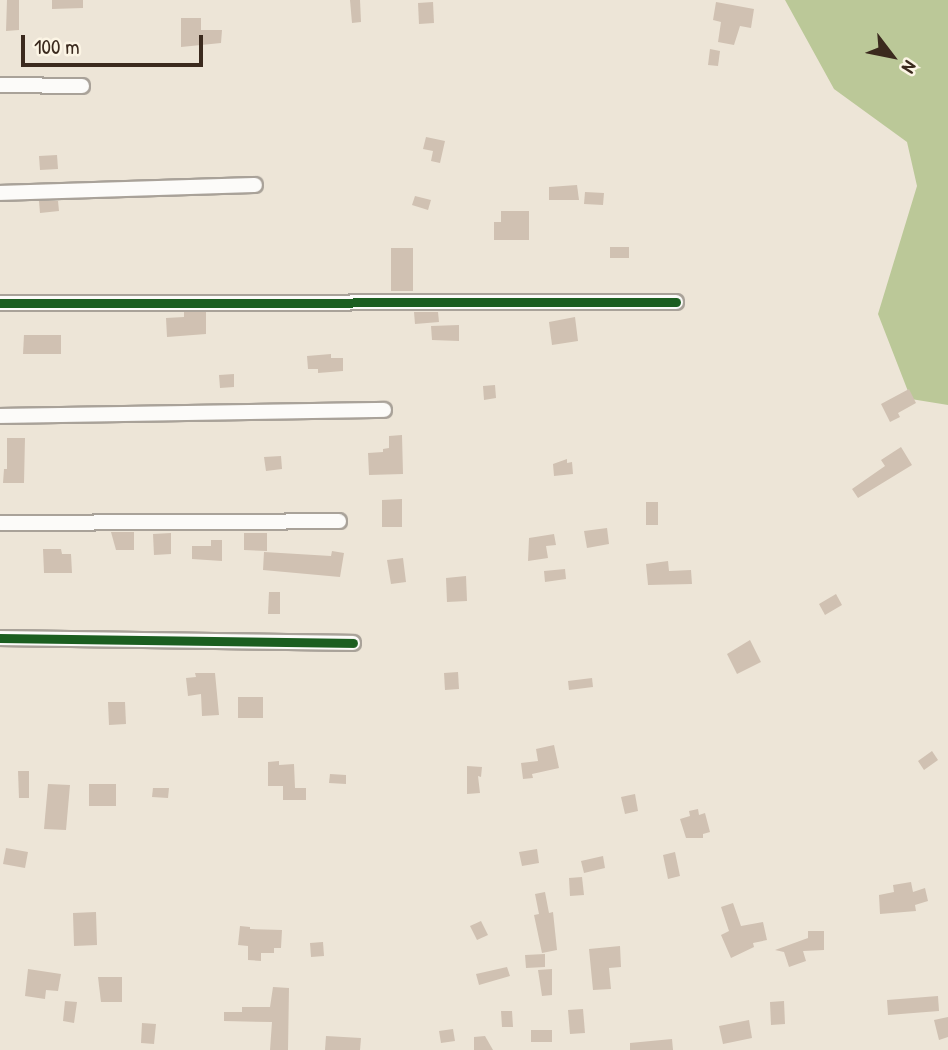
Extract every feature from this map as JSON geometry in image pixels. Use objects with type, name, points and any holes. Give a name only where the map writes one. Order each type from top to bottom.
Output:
[{"type":"street","points":[[0,85],[82,86]]},
{"type":"street","points":[[0,193],[255,186]]},
{"type":"street","points":[[0,303],[676,302]]},
{"type":"street","points":[[0,416],[384,410]]},
{"type":"street","points":[[0,523],[339,521]]},
{"type":"street","points":[[0,638],[354,643]]},
{"type":"green space","points":[[785,0],[948,0],[948,405],[911,399],[878,314],[917,186],[907,142],[834,89]]},
{"type":"building","points":[[7,0],[19,0],[19,30],[6,31]]},
{"type":"building","points":[[52,0],[83,0],[83,8],[52,9]]},
{"type":"building","points":[[350,0],[360,0],[361,22],[352,23]]},
{"type":"building","points":[[433,2],[434,23],[419,24],[418,3]]},
{"type":"building","points":[[716,2],[754,9],[751,28],[740,26],[734,45],[718,42],[721,22],[713,20]]},
{"type":"building","points":[[181,18],[201,18],[201,30],[222,30],[221,43],[181,47]]},
{"type":"building","points":[[710,49],[720,51],[718,66],[708,65]]},
{"type":"building","points":[[426,137],[445,141],[440,163],[431,161],[433,151],[423,149]]},
{"type":"building","points":[[57,155],[58,169],[40,170],[39,156]]},
{"type":"building","points":[[577,185],[579,200],[549,200],[549,187]]},
{"type":"building","points":[[585,192],[604,193],[603,205],[584,204]]},
{"type":"building","points":[[415,196],[431,200],[428,210],[412,205]]},
{"type":"building","points":[[39,201],[58,201],[59,211],[40,213]]},
{"type":"building","points":[[501,211],[529,211],[529,240],[494,240],[494,222],[501,222]]},
{"type":"building","points":[[610,247],[629,247],[629,258],[610,258]]},
{"type":"building","points":[[391,248],[413,248],[413,291],[391,291]]},
{"type":"building","points":[[184,312],[206,312],[206,334],[167,337],[166,318],[184,317]]},
{"type":"building","points":[[414,312],[438,312],[439,322],[415,324]]},
{"type":"building","points":[[575,317],[578,341],[552,345],[549,322]]},
{"type":"building","points":[[459,325],[459,341],[432,340],[431,326]]},
{"type":"building","points":[[24,335],[61,335],[61,354],[23,354]]},
{"type":"building","points":[[331,354],[331,358],[343,358],[343,371],[318,373],[318,369],[308,369],[307,356]]},
{"type":"building","points":[[234,374],[234,387],[220,388],[219,375]]},
{"type":"building","points":[[495,385],[496,398],[484,400],[483,386]]},
{"type":"building","points":[[909,389],[916,403],[898,413],[900,417],[890,422],[881,404]]},
{"type":"building","points":[[402,435],[403,474],[369,475],[368,453],[383,452],[383,449],[389,448],[389,436]]},
{"type":"building","points":[[7,438],[25,438],[24,483],[3,483],[4,469],[7,469]]},
{"type":"building","points":[[901,447],[912,465],[858,498],[852,489],[885,466],[881,460]]},
{"type":"building","points":[[281,456],[282,469],[266,471],[264,457]]},
{"type":"building","points":[[567,459],[567,463],[572,462],[573,474],[554,476],[553,464]]},
{"type":"building","points":[[402,499],[402,527],[382,527],[382,500]]},
{"type":"building","points":[[646,502],[658,502],[658,525],[646,525]]},
{"type":"building","points":[[607,528],[609,544],[587,548],[584,531]]},
{"type":"building","points":[[111,532],[134,532],[134,550],[116,550]]},
{"type":"building","points":[[171,533],[171,554],[154,555],[153,534]]},
{"type":"building","points":[[244,533],[267,533],[267,551],[244,550]]},
{"type":"building","points":[[554,534],[556,545],[546,546],[548,558],[528,561],[529,538]]},
{"type":"building","points":[[211,540],[222,540],[222,561],[192,559],[192,546],[211,546]]},
{"type":"building","points":[[43,549],[61,549],[62,554],[71,554],[72,573],[44,573]]},
{"type":"building","points":[[332,551],[344,553],[340,577],[263,570],[264,552],[331,556]]},
{"type":"building","points":[[403,558],[406,582],[391,584],[387,560]]},
{"type":"building","points":[[668,561],[669,571],[691,570],[692,584],[648,585],[646,564]]},
{"type":"building","points":[[565,569],[566,579],[545,582],[544,571]]},
{"type":"building","points":[[466,576],[467,601],[447,602],[446,578]]},
{"type":"building","points":[[269,592],[280,592],[280,614],[268,614]]},
{"type":"building","points":[[836,594],[842,605],[825,615],[819,604]]},
{"type":"building","points":[[750,640],[761,662],[737,674],[727,654]]},
{"type":"building","points":[[458,672],[459,689],[445,690],[444,673]]},
{"type":"building","points":[[195,673],[215,673],[219,715],[202,716],[201,694],[188,696],[186,678],[196,677]]},
{"type":"building","points":[[592,678],[593,687],[569,690],[568,681]]},
{"type":"building","points":[[238,697],[263,697],[263,718],[238,718]]},
{"type":"building","points":[[108,702],[125,702],[126,724],[109,725]]},
{"type":"building","points":[[554,745],[559,768],[532,774],[533,778],[523,779],[521,763],[538,761],[536,749]]},
{"type":"building","points":[[932,751],[938,760],[924,770],[918,761]]},
{"type":"building","points":[[279,761],[279,765],[294,764],[295,788],[306,788],[306,800],[283,800],[283,786],[268,786],[268,762]]},
{"type":"building","points":[[467,766],[482,767],[481,777],[478,776],[480,793],[467,794]]},
{"type":"building","points":[[18,771],[29,771],[29,798],[19,798]]},
{"type":"building","points":[[330,774],[346,775],[346,784],[329,783]]},
{"type":"building","points":[[48,784],[70,785],[66,830],[44,829]]},
{"type":"building","points":[[89,784],[116,784],[116,806],[89,806]]},
{"type":"building","points":[[153,788],[169,788],[168,798],[152,797]]},
{"type":"building","points":[[635,794],[638,811],[625,814],[621,797]]},
{"type":"building","points":[[698,809],[699,815],[705,813],[710,832],[703,834],[703,838],[686,838],[680,819],[690,816],[689,811]]},
{"type":"building","points":[[6,848],[28,852],[25,868],[3,864]]},
{"type":"building","points":[[537,849],[539,863],[522,866],[519,852]]},
{"type":"building","points":[[675,852],[680,876],[668,879],[663,855]]},
{"type":"building","points":[[603,856],[605,868],[584,873],[581,861]]},
{"type":"building","points":[[582,877],[584,895],[570,896],[569,878]]},
{"type":"building","points":[[911,882],[913,892],[925,888],[928,901],[915,905],[916,911],[880,914],[879,895],[894,892],[893,885]]},
{"type":"building","points":[[545,892],[549,913],[553,912],[557,950],[542,953],[534,915],[539,914],[535,894]]},
{"type":"building","points":[[733,903],[741,926],[763,922],[767,940],[753,943],[754,947],[731,958],[721,935],[729,931],[721,907]]},
{"type":"building","points":[[96,912],[97,945],[74,946],[73,913]]},
{"type":"building","points":[[481,921],[488,935],[477,940],[470,926]]},
{"type":"building","points":[[240,926],[282,930],[281,948],[274,948],[274,953],[261,953],[261,961],[248,960],[248,946],[238,945]]},
{"type":"building","points":[[808,931],[824,931],[824,950],[803,951],[806,961],[789,967],[784,952],[775,950],[808,938]]},
{"type":"building","points":[[323,942],[324,956],[311,957],[310,943]]},
{"type":"building","points":[[620,946],[621,967],[609,968],[611,989],[593,990],[589,949]]},
{"type":"building","points":[[545,954],[545,967],[526,968],[525,955]]},
{"type":"building","points":[[507,967],[510,976],[479,985],[476,974]]},
{"type":"building","points":[[28,969],[61,974],[58,991],[46,990],[45,999],[25,996]]},
{"type":"building","points":[[552,969],[552,995],[542,996],[538,970]]},
{"type":"building","points":[[98,977],[122,977],[122,1002],[101,1002]]},
{"type":"building","points":[[273,987],[289,988],[288,1050],[270,1050],[272,1022],[224,1021],[224,1012],[242,1012],[242,1007],[270,1007]]},
{"type":"building","points":[[938,996],[939,1011],[888,1015],[887,1000]]},
{"type":"building","points":[[65,1001],[77,1002],[74,1023],[63,1021]]},
{"type":"building","points":[[784,1001],[785,1024],[771,1025],[770,1002]]},
{"type":"building","points":[[583,1009],[585,1033],[570,1034],[568,1010]]},
{"type":"building","points":[[501,1011],[512,1011],[513,1027],[502,1027]]},
{"type":"building","points":[[948,1017],[948,1037],[939,1040],[934,1020]]},
{"type":"building","points":[[749,1020],[752,1038],[723,1044],[719,1026]]},
{"type":"building","points":[[142,1023],[156,1024],[154,1044],[141,1043]]},
{"type":"building","points":[[453,1029],[455,1041],[441,1043],[439,1031]]},
{"type":"building","points":[[531,1030],[552,1030],[552,1042],[531,1042]]},
{"type":"building","points":[[326,1036],[361,1038],[360,1050],[325,1050]]},
{"type":"building","points":[[485,1036],[493,1050],[474,1050],[474,1037]]},
{"type":"building","points":[[672,1039],[673,1050],[630,1050],[630,1043]]},
{"type":"cycle path","points":[[0,303],[676,302]]},
{"type":"cycle path","points":[[0,638],[353,643]]}]
